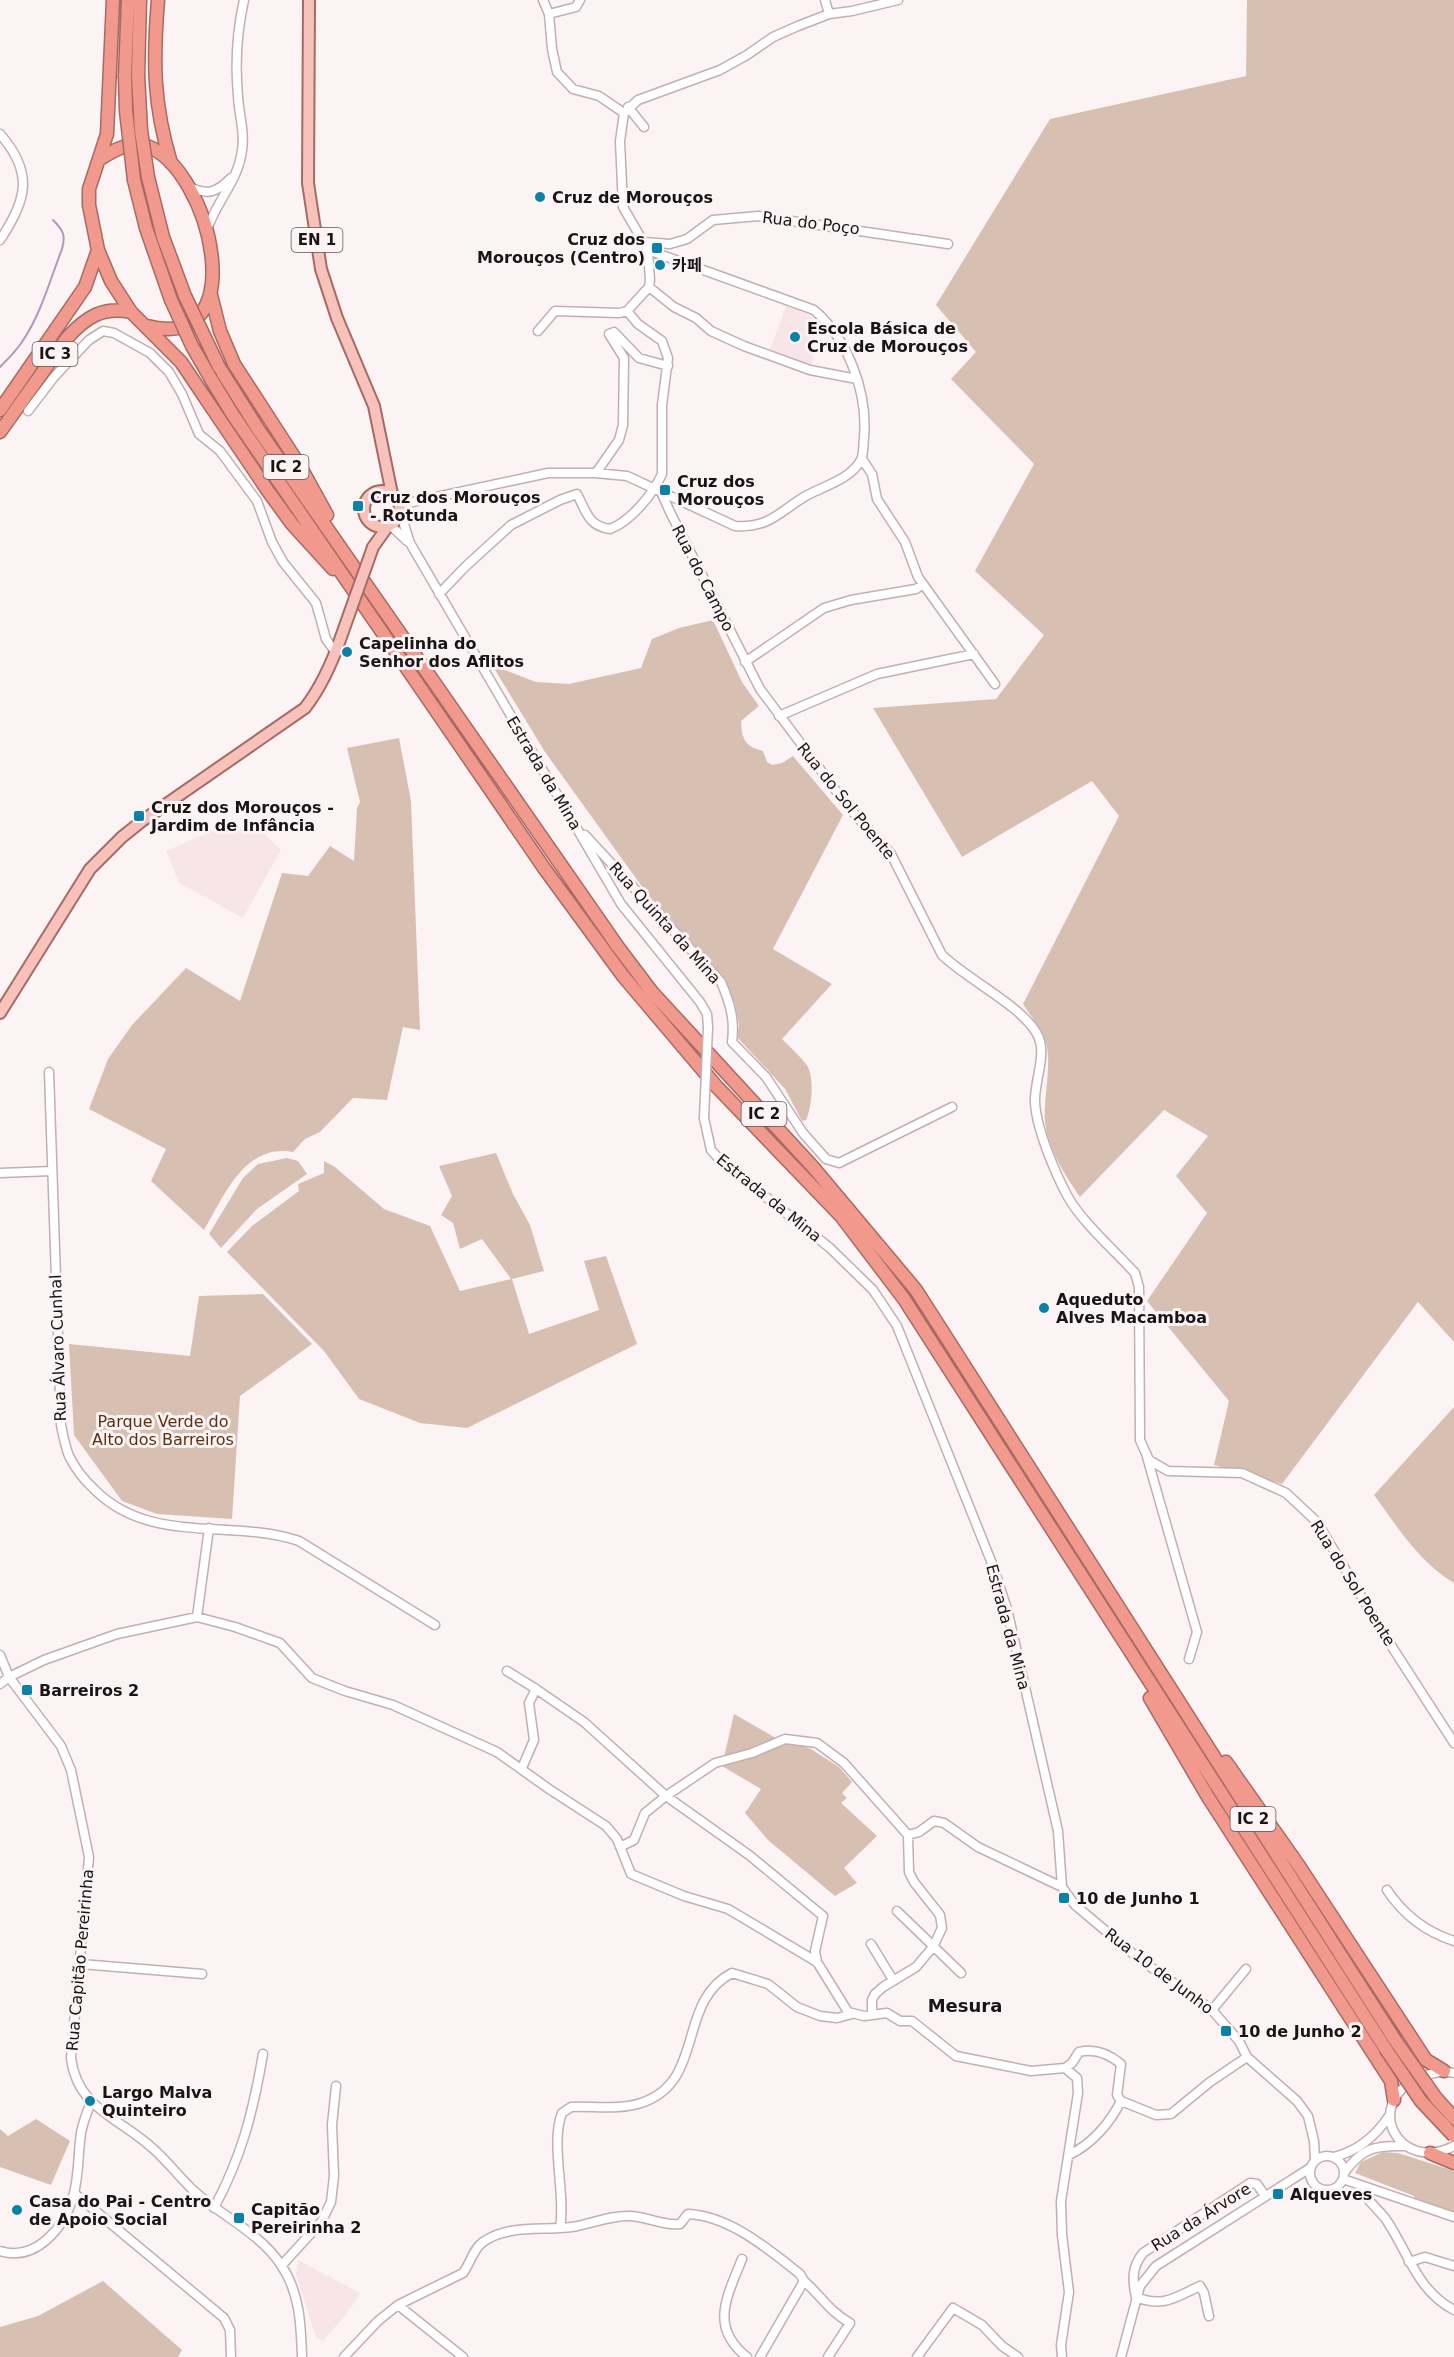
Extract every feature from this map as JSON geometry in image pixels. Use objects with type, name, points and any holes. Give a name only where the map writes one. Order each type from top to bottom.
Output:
[{"type":"highway","points":[[113,0],[109,67],[110,109],[107,134],[89,189],[89,205],[98,250],[111,281],[131,312],[181,362],[292,524],[352,589]]},
{"type":"highway","name":"IC 2","points":[[128,0],[126,111],[134,180],[146,228],[171,300],[192,346],[233,415],[544,868],[623,976],[717,1087],[841,1216],[904,1299],[1134,1658],[1390,2044],[1454,2118]]},
{"type":"highway","name":"IC 2","points":[[140,0],[138,76],[141,130],[148,177],[163,237],[184,296],[219,367],[243,406],[568,877],[652,992],[813,1167],[916,1290],[1160,1673],[1390,2044],[1421,2101],[1454,2136]]},
{"type":"highway","points":[[158,0],[155,81],[158,113],[172,164],[187,186],[207,231],[213,265],[212,295],[220,331],[231,358],[300,466],[354,566]]},
{"type":"highway","points":[[100,159],[135,144],[147,146],[172,164]]},
{"type":"highway","name":"IC 3","points":[[0,410],[85,287],[98,250]]},
{"type":"highway","points":[[146,326],[167,330],[188,323],[204,311],[212,295]]},
{"type":"highway","name":"IC 3","points":[[0,432],[77,326],[108,309],[131,312]]},
{"type":"highway","points":[[1134,1658],[1148,1695],[1208,1797],[1391,2081],[1394,2100]]},
{"type":"highway","points":[[1160,1673],[1194,1716],[1299,1866],[1426,2060],[1449,2072]]},
{"type":"highway","points":[[1430,2153],[1454,2163]]},
{"type":"main road","name":"EN 1","points":[[0,1013],[75,889],[106,851],[142,821],[305,708],[327,675],[373,547],[394,522],[400,509],[392,494],[385,470],[380,430],[374,406],[337,318],[321,269],[308,183],[309,0]]},
{"type":"main road","name":"EN 1","points":[[373,547],[372,524],[368,521],[364,510],[368,499],[376,492],[385,470]]},
{"type":"main road","points":[[376,492],[392,494]]},
{"type":"main road","points":[[372,524],[389,526]]},
{"type":"street","points":[[207,231],[212,214],[228,189],[242,156],[243,137],[237,67],[238,39],[244,0]]},
{"type":"street","points":[[543,0],[549,14],[552,49],[557,72],[573,89],[599,96],[626,110],[644,127]]},
{"type":"street","points":[[549,14],[576,7],[580,0]]},
{"type":"street","points":[[825,0],[829,14]]},
{"type":"street","points":[[538,331],[555,311],[619,314],[627,311],[649,287],[646,246],[632,226],[623,207],[620,141],[626,110],[660,91],[720,70],[773,37],[829,14],[898,0]]},
{"type":"street","points":[[0,134],[13,149],[22,172],[19,208],[0,240]]},
{"type":"street","points":[[187,186],[199,192],[215,192],[235,174]]},
{"type":"street","name":"Rua do Poço","points":[[646,246],[670,244],[687,239],[713,220],[758,216],[948,244]]},
{"type":"street","points":[[400,509],[548,473],[596,473],[627,476],[735,526],[752,527],[772,520],[805,497],[850,473],[862,459],[865,428],[857,379],[846,349],[828,322],[814,310],[646,246]]},
{"type":"street","points":[[649,287],[674,307],[696,318],[711,331],[744,346],[810,370],[857,379]]},
{"type":"street","points":[[439,594],[511,525],[566,497],[576,494],[591,522],[602,528],[610,529],[658,492],[662,474],[662,405],[668,358],[662,341],[638,324],[627,311]]},
{"type":"street","points":[[28,411],[54,377],[90,340],[103,331],[114,333],[150,353],[169,372],[200,434],[220,451],[257,501],[273,542],[284,562],[316,603],[326,639],[336,652]]},
{"type":"street","points":[[596,473],[619,440],[623,425],[624,358],[609,334],[614,332],[639,358],[668,366]]},
{"type":"street","points":[[862,459],[872,474],[878,499],[905,542],[915,571],[995,684]]},
{"type":"street","name":"Rua do Campo","points":[[658,492],[745,662]]},
{"type":"street","name":"Estrada da Mina","points":[[400,509],[410,543],[621,904],[700,1002],[707,1014],[704,1118],[711,1150],[722,1162],[830,1248],[873,1290],[897,1326],[989,1555],[1007,1609],[1058,1831],[1062,1887]]},
{"type":"street","name":"Estrada da Mina","points":[[389,526],[410,543]]},
{"type":"street","points":[[745,662],[824,608],[851,600],[916,589],[923,584]]},
{"type":"street","points":[[779,716],[877,674],[974,654]]},
{"type":"street","name":"Rua do Sol Poente","points":[[745,662],[779,716],[849,808],[891,854],[942,955],[955,968],[1030,1021],[1040,1037],[1041,1053],[1035,1102],[1042,1138],[1068,1197],[1134,1273],[1139,1287],[1140,1440],[1149,1460],[1168,1470],[1242,1473],[1286,1493],[1317,1522],[1454,1743]]},
{"type":"street","name":"Rua Quinta da Mina","points":[[578,829],[721,982],[731,1005],[735,1024],[732,1042],[766,1077],[803,1133],[826,1159],[839,1163],[952,1107]]},
{"type":"street","name":"Rua Álvaro Cunhal","points":[[49,1072],[61,1425],[69,1455],[85,1481],[105,1501],[133,1517],[161,1525],[277,1533],[299,1541],[435,1625]]},
{"type":"street","points":[[0,1173],[52,1171]]},
{"type":"street","points":[[1145,1452],[1197,1632],[1189,1659]]},
{"type":"street","points":[[197,1617],[209,1528]]},
{"type":"street","points":[[0,1684],[9,1677],[44,1660],[117,1635],[197,1617],[235,1627],[280,1643],[312,1678],[345,1691],[393,1705],[497,1752],[612,1831],[632,1874],[684,1896],[728,1909],[817,1962]]},
{"type":"street","name":"Rua Capitão Pereirinha","points":[[0,1655],[9,1677],[62,1746],[71,1770],[89,1857],[71,2058],[76,2079],[91,2102],[110,2119],[148,2144],[192,2189],[265,2245],[282,2265],[293,2289],[300,2316],[302,2357]]},
{"type":"street","points":[[507,1671],[584,1722],[666,1796],[749,1855],[824,1916],[814,1951],[817,1962],[831,1987],[848,2012],[852,2014]]},
{"type":"street","points":[[522,1768],[534,1740],[530,1703],[536,1689]]},
{"type":"street","points":[[620,1847],[634,1840],[645,1813],[715,1763],[785,1739],[816,1743],[844,1763],[908,1835],[909,1872],[940,1915],[942,1928],[933,1947],[916,1967],[875,1994],[872,2000],[872,2015]]},
{"type":"street","points":[[908,1835],[919,1832],[934,1821],[944,1823],[978,1847],[1062,1887]]},
{"type":"street","name":"Rua 10 de Junho","points":[[1062,1887],[1075,1905],[1138,1958],[1212,2010],[1239,2041],[1247,2057],[1297,2101],[1308,2116],[1314,2141],[1312,2169]]},
{"type":"street","points":[[1387,1890],[1408,1916],[1433,1932],[1454,1941]]},
{"type":"street","points":[[897,1911],[961,1973]]},
{"type":"street","points":[[871,1944],[893,1980]]},
{"type":"street","points":[[81,1964],[202,1974]]},
{"type":"street","points":[[1212,2010],[1246,1970]]},
{"type":"street","points":[[560,2228],[558,2131],[562,2113],[571,2107],[642,2103],[666,2089],[677,2077],[690,2043],[696,2017],[706,1995],[732,1973],[768,1984],[798,2007],[820,2016],[837,2018],[852,2014],[864,2016],[887,2013],[900,2021],[912,2021],[956,2056],[1031,2071],[1070,2068]]},
{"type":"street","points":[[1070,2068],[1079,2052],[1089,2050],[1111,2055],[1121,2064],[1117,2094],[1121,2101],[1156,2115],[1171,2114],[1247,2057]]},
{"type":"street","points":[[214,2208],[232,2174],[246,2135],[255,2100],[262,2054]]},
{"type":"street","points":[[1062,2357],[1061,2345],[1069,2292],[1062,2235],[1061,2201],[1078,2093],[1077,2078],[1070,2068]]},
{"type":"street","points":[[1121,2357],[1140,2286],[1156,2266],[1265,2196],[1312,2169],[1329,2156],[1351,2151],[1370,2139],[1389,2116],[1394,2100],[1401,2090],[1414,2080],[1429,2074],[1449,2072]]},
{"type":"street","points":[[282,2265],[322,2220],[331,2202],[334,2176],[332,2125],[336,2086]]},
{"type":"street","points":[[1069,2155],[1084,2148],[1116,2112],[1121,2101]]},
{"type":"street","points":[[0,2251],[13,2253],[36,2249],[58,2226],[74,2193],[81,2130],[91,2102]]},
{"type":"street","points":[[1389,2116],[1394,2134],[1405,2146]]},
{"type":"street","name":"Rua 10 de Junho","points":[[1314,2141],[1329,2156]]},
{"type":"street","points":[[1312,2169],[1316,2186],[1326,2190],[1336,2187],[1352,2162],[1370,2149],[1384,2145],[1405,2146],[1430,2153],[1454,2146]]},
{"type":"street","points":[[1329,2156],[1341,2163],[1343,2176]]},
{"type":"street","points":[[1343,2176],[1360,2185],[1454,2217]]},
{"type":"street","name":"Rua da Árvore","points":[[1136,2297],[1133,2272],[1143,2253],[1250,2183],[1257,2184],[1265,2196]]},
{"type":"street","points":[[1360,2185],[1368,2200],[1385,2218],[1428,2291],[1454,2310]]},
{"type":"street","points":[[74,2193],[224,2318],[230,2330],[231,2357]]},
{"type":"street","points":[[344,2357],[378,2321],[398,2306],[463,2273],[470,2264],[475,2250],[483,2242],[518,2229],[560,2228],[616,2216],[634,2216],[670,2225],[680,2224],[688,2214],[701,2215],[757,2241],[800,2274],[836,2315],[850,2323],[828,2357]]},
{"type":"street","points":[[1409,2262],[1425,2257],[1454,2266]]},
{"type":"street","points":[[742,2259],[729,2292],[724,2325],[728,2339],[747,2357]]},
{"type":"street","points":[[760,2357],[804,2281]]},
{"type":"street","points":[[1136,2297],[1148,2302],[1166,2302],[1200,2286],[1209,2316]]},
{"type":"street","points":[[398,2306],[463,2357]]},
{"type":"street","points":[[917,2357],[953,2308],[982,2325],[1002,2346],[1018,2357]]},
{"type":"shaded area","name":"Escola Básica de Cruz de Morouços","points":[[786,306],[811,316],[813,321],[819,323],[811,367],[769,352]]},
{"type":"shaded area","points":[[255,823],[281,850],[243,918],[179,883],[166,851],[219,828],[230,834]]},
{"type":"shaded area","points":[[298,2260],[360,2293],[348,2312],[323,2341],[316,2337],[296,2275]]},
{"type":"green space","points":[[1247,0],[1454,0],[1454,1342],[1418,1302],[1282,1484],[1214,1465],[1229,1401],[1147,1301],[1207,1213],[1176,1176],[1208,1136],[1164,1110],[1080,1197],[1058,1161],[1047,1132],[1045,1112],[1047,1048],[1043,1035],[1023,1004],[1119,816],[1092,781],[962,857],[873,708],[996,699],[1044,635],[975,571],[1034,464],[951,379],[976,352],[936,305],[1050,119],[1246,76]]},
{"type":"green space","points":[[713,620],[742,682],[759,706],[741,721],[745,741],[752,747],[763,751],[767,762],[772,765],[782,763],[793,756],[843,815],[773,949],[832,984],[782,1039],[806,1064],[811,1076],[810,1108],[806,1120],[802,1121],[785,1089],[737,1037],[739,1025],[735,1004],[719,974],[661,913],[545,752],[492,665],[536,682],[569,684],[641,668],[652,639],[679,628]]},
{"type":"green space","points":[[399,738],[411,801],[420,1030],[403,1027],[387,1100],[353,1098],[320,1132],[305,1139],[293,1152],[276,1151],[261,1156],[249,1164],[228,1188],[204,1230],[151,1181],[166,1149],[89,1109],[108,1059],[132,1025],[186,968],[240,1001],[282,873],[308,876],[330,846],[354,861],[357,808],[360,802],[347,748]]},
{"type":"green space","points":[[496,1153],[513,1194],[530,1225],[544,1271],[512,1279],[529,1334],[599,1310],[584,1261],[606,1256],[637,1344],[467,1428],[420,1423],[359,1399],[324,1351],[227,1252],[252,1226],[299,1191],[298,1184],[324,1173],[324,1161],[335,1167],[384,1209],[430,1226],[460,1291],[511,1279],[482,1239],[460,1249],[453,1223],[441,1215],[452,1196],[439,1166]]},
{"type":"green space","points":[[287,1158],[298,1161],[307,1174],[257,1209],[221,1248],[209,1234],[243,1178],[258,1164]]},
{"type":"green space","name":"Parque Verde do Alto dos Barreiros","points":[[263,1294],[312,1344],[240,1396],[232,1519],[157,1514],[122,1501],[74,1435],[69,1344],[190,1356],[199,1296]]},
{"type":"green space","points":[[1454,1407],[1454,1583],[1441,1575],[1420,1555],[1374,1495]]},
{"type":"green space","points":[[734,1714],[774,1737],[811,1749],[839,1767],[852,1782],[842,1793],[847,1798],[841,1803],[877,1836],[844,1868],[857,1883],[835,1896],[768,1840],[745,1813],[761,1789],[722,1766]]},
{"type":"green space","points":[[36,2119],[70,2141],[51,2185],[0,2167],[0,2129],[8,2136]]},
{"type":"green space","points":[[1383,2152],[1398,2153],[1454,2171],[1454,2213],[1355,2173],[1361,2162]]},
{"type":"green space","points":[[103,2281],[182,2350],[178,2357],[0,2357],[0,2327],[38,2316]]},
{"type":"waterway","points":[[0,367],[20,345],[45,297],[64,240],[63,233],[53,220]]},
{"type":"place","name":"Cruz de Morouços","points":[[540,197]]},
{"type":"place","name":"Cruz dos Morouços (Centro)","points":[[657,248]]},
{"type":"place","name":"카페","points":[[660,265]]},
{"type":"place","name":"Escola Básica de Cruz de Morouços","points":[[795,337]]},
{"type":"place","name":"Cruz dos Morouços","points":[[665,490]]},
{"type":"place","name":"Cruz dos Morouços - Rotunda","points":[[358,506]]},
{"type":"place","name":"Capelinha do Senhor dos Aflitos","points":[[347,652]]},
{"type":"place","name":"Cruz dos Morouços - Jardim de Infância","points":[[139,816]]},
{"type":"place","name":"Aqueduto Alves Macamboa","points":[[1044,1308]]},
{"type":"place","name":"Barreiros 2","points":[[27,1690]]},
{"type":"place","name":"10 de Junho 1","points":[[1064,1898]]},
{"type":"place","name":"10 de Junho 2","points":[[1226,2031]]},
{"type":"place","name":"Largo Malva Quinteiro","points":[[90,2101]]},
{"type":"place","name":"Alqueves","points":[[1278,2194]]},
{"type":"place","name":"Casa do Pai - Centro de Apoio Social","points":[[17,2210]]},
{"type":"place","name":"Capitão Pereirinha 2","points":[[239,2218]]},
{"type":"district","name":"Mesura","points":[[965,2005]]}]
